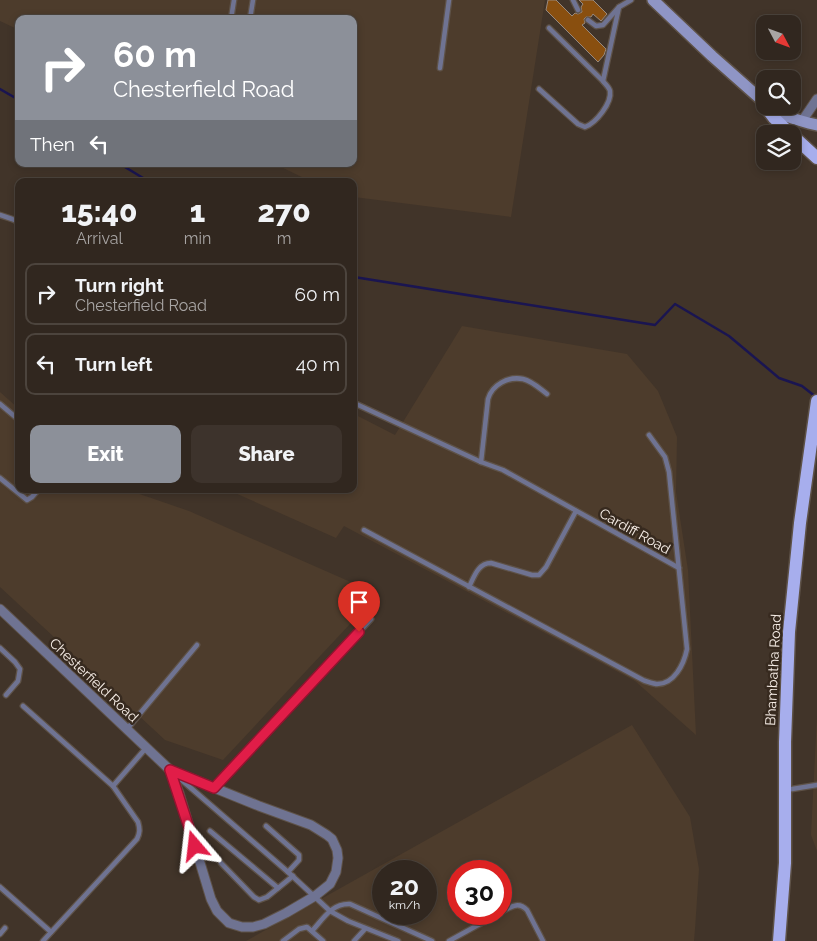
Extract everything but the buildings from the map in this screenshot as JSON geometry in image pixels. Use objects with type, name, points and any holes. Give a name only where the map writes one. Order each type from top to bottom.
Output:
[{"type":"main road","points":[[653,0],[756,96]]},
{"type":"main road","points":[[772,115],[782,125]]},
{"type":"main road","points":[[783,115],[817,125]]},
{"type":"main road","points":[[801,143],[817,158]]},
{"type":"main road","name":"Bhambatha Road","points":[[779,941],[785,863],[786,704],[789,632],[800,523],[817,401]]},
{"type":"street","points":[[802,121],[817,99]]},
{"type":"street","name":"Chesterfield Road","points":[[0,609],[170,770],[322,830],[332,839],[337,850],[336,872],[330,884],[315,896],[264,924],[242,927],[229,923],[217,911],[211,899],[179,793],[170,770]]},
{"type":"lane","points":[[232,15],[234,0]]},
{"type":"lane","points":[[251,15],[253,0]]},
{"type":"lane","points":[[440,68],[449,0]]},
{"type":"lane","points":[[573,0],[578,10]]},
{"type":"lane","points":[[588,20],[596,26],[603,25],[619,8],[631,0]]},
{"type":"lane","points":[[603,81],[619,8]]},
{"type":"lane","points":[[539,89],[578,124],[585,127],[590,125],[607,105],[610,91],[603,81],[549,28]]},
{"type":"lane","points":[[0,215],[15,221]]},
{"type":"lane","points":[[481,462],[488,399],[492,390],[505,381],[521,378],[533,383],[546,394]]},
{"type":"lane","points":[[0,404],[15,417]]},
{"type":"lane","name":"Cardiff Road","points":[[357,404],[517,477],[679,568],[687,649],[683,663],[667,681],[656,684],[643,680],[364,530]]},
{"type":"lane","points":[[649,435],[662,452],[668,464],[679,568]]},
{"type":"lane","points":[[0,478],[15,490]]},
{"type":"lane","points":[[18,493],[27,500],[36,493]]},
{"type":"lane","points":[[469,587],[478,570],[486,563],[532,575],[539,575],[546,567],[576,511]]},
{"type":"lane","points":[[214,788],[371,618]]},
{"type":"lane","points":[[126,729],[197,646]]},
{"type":"lane","points":[[0,648],[20,669],[18,680],[6,695]]},
{"type":"lane","points":[[24,706],[113,786],[138,822],[140,828],[137,839],[43,941]]},
{"type":"lane","points":[[113,786],[146,748]]},
{"type":"lane","name":"Chesterfield Road","points":[[170,770],[315,896]]},
{"type":"lane","points":[[785,790],[817,785]]},
{"type":"lane","points":[[266,826],[299,855],[300,860],[288,872]]},
{"type":"lane","points":[[210,831],[278,888]]},
{"type":"lane","points":[[221,863],[259,900],[267,897],[293,876]]},
{"type":"lane","points":[[0,886],[51,932]]},
{"type":"lane","points":[[315,896],[330,911],[348,921],[398,941]]},
{"type":"lane","points":[[312,931],[337,905],[350,904],[432,941]]},
{"type":"lane","points":[[512,907],[518,905],[527,910],[543,941]]},
{"type":"lane","points":[[448,941],[478,925]]},
{"type":"lane","points":[[283,941],[298,929],[307,927],[323,941]]},
{"type":"lane","points":[[0,934],[5,928]]},
{"type":"lane","points":[[354,941],[365,929]]},
{"type":"shaded area","points":[[0,0],[545,0],[511,217],[357,197],[357,178],[304,178],[281,167],[357,167],[357,15],[15,15],[15,28],[0,21]]},
{"type":"shaded area","points":[[462,326],[627,354],[658,391],[677,437],[676,492],[688,570],[696,735],[635,681],[344,526],[336,538],[235,493],[357,493],[357,416],[395,435]]},
{"type":"shaded area","points":[[0,392],[15,405],[15,493],[137,493],[189,511],[378,594],[223,760],[165,740],[0,587]]},
{"type":"shaded area","points":[[817,716],[817,851],[811,835]]},
{"type":"shaded area","points":[[632,725],[690,817],[699,869],[694,941],[246,941],[372,870],[372,925],[437,925],[437,860],[391,860]]},
{"type":"waterway","points":[[0,89],[15,98]]},
{"type":"waterway","points":[[125,167],[143,178]]},
{"type":"waterway","points":[[357,277],[655,325],[675,304],[729,336],[779,378],[802,386],[816,397]]},
{"type":"route","points":[[195,846],[170,770],[214,788],[359,632]]}]
